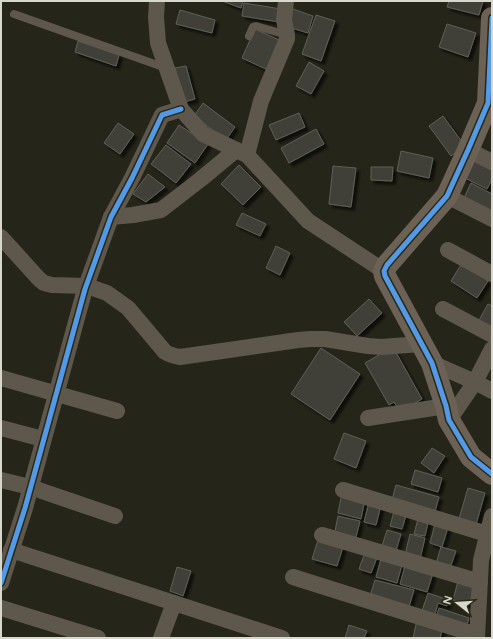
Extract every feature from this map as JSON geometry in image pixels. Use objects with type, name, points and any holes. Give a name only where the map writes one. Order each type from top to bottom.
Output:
[{"type":"street","points":[[157,1],[156,17],[158,42],[181,109],[203,134],[242,152],[308,221],[384,271]]},
{"type":"street","points":[[111,217],[161,210],[201,179],[242,152],[261,101],[287,39],[284,20],[286,1]]},
{"type":"street","points":[[492,18],[490,104],[446,196],[387,265],[384,271],[385,276],[432,363],[447,413],[471,457],[492,474]]},
{"type":"street","points":[[1,583],[44,439],[87,286],[111,217],[132,178],[162,115],[181,109]]},
{"type":"street","points":[[468,150],[492,162]]},
{"type":"street","points":[[446,196],[492,219]]},
{"type":"street","points":[[1,237],[44,283],[52,285],[87,286],[107,292],[128,308],[169,355],[180,357],[311,339],[325,339],[381,347],[421,344]]},
{"type":"street","points":[[448,250],[492,274]]},
{"type":"street","points":[[443,309],[492,335]]},
{"type":"street","points":[[368,418],[447,413],[474,382],[492,349]]},
{"type":"street","points":[[432,363],[492,391]]},
{"type":"street","points":[[1,378],[117,411]]},
{"type":"street","points":[[1,428],[44,439]]},
{"type":"street","points":[[1,480],[30,487],[115,516]]},
{"type":"street","points":[[343,490],[487,534]]},
{"type":"street","points":[[293,577],[477,636],[481,560],[492,516]]},
{"type":"street","points":[[322,535],[480,582]]},
{"type":"street","points":[[11,550],[282,638]]},
{"type":"street","points":[[162,638],[174,603]]},
{"type":"street","points":[[1,608],[98,638]]},
{"type":"lane","points":[[14,14],[167,68]]},
{"type":"lane","points":[[249,36],[253,27],[256,26],[287,35]]},
{"type":"building","points":[[222,1],[243,1],[241,8]]},
{"type":"building","points":[[449,1],[483,1],[479,15],[447,7]]},
{"type":"building","points":[[244,3],[281,9],[279,22],[242,16]]},
{"type":"building","points":[[290,8],[313,16],[308,33],[285,26]]},
{"type":"building","points":[[180,10],[215,20],[212,33],[176,24]]},
{"type":"building","points":[[316,15],[335,21],[321,61],[302,54]]},
{"type":"building","points":[[447,24],[476,33],[468,57],[439,47]]},
{"type":"building","points":[[255,29],[281,41],[268,70],[242,58]]},
{"type":"building","points":[[78,41],[119,55],[116,66],[75,52]]},
{"type":"building","points":[[309,62],[324,71],[311,94],[296,86]]},
{"type":"building","points":[[186,66],[195,99],[184,102],[175,68]]},
{"type":"building","points":[[203,103],[235,127],[226,140],[194,116]]},
{"type":"building","points":[[299,113],[305,127],[276,140],[269,125]]},
{"type":"building","points":[[443,116],[465,146],[451,156],[429,126]]},
{"type":"building","points":[[118,123],[134,134],[120,154],[104,143]]},
{"type":"building","points":[[179,125],[208,144],[195,163],[167,143]]},
{"type":"building","points":[[316,129],[324,144],[289,163],[281,148]]},
{"type":"building","points":[[166,145],[191,164],[176,183],[151,164]]},
{"type":"building","points":[[401,151],[433,158],[429,178],[397,171]]},
{"type":"building","points":[[469,154],[492,165],[492,179],[487,189],[459,175]]},
{"type":"building","points":[[239,165],[261,187],[243,205],[221,184]]},
{"type":"building","points":[[333,166],[356,168],[351,207],[329,204]]},
{"type":"building","points":[[371,167],[393,167],[392,181],[371,180]]},
{"type":"building","points":[[148,174],[165,187],[146,202],[133,194]]},
{"type":"building","points":[[471,183],[492,194],[492,215],[463,200]]},
{"type":"building","points":[[242,213],[266,224],[260,236],[236,225]]},
{"type":"building","points":[[276,246],[290,253],[280,275],[266,268]]},
{"type":"building","points":[[462,263],[488,281],[477,298],[451,281]]},
{"type":"building","points":[[369,299],[382,313],[357,336],[344,322]]},
{"type":"building","points":[[488,304],[492,306],[492,330],[478,322]]},
{"type":"building","points":[[393,347],[422,399],[400,412],[394,402],[389,405],[365,363]]},
{"type":"building","points":[[321,348],[360,374],[330,420],[291,394]]},
{"type":"building","points":[[344,433],[366,441],[356,468],[334,459]]},
{"type":"building","points":[[432,448],[445,456],[434,473],[421,463]]},
{"type":"building","points":[[415,470],[442,478],[438,492],[411,484]]},
{"type":"building","points":[[396,485],[439,497],[434,515],[391,503]]},
{"type":"building","points":[[468,488],[485,493],[475,528],[458,522]]},
{"type":"building","points":[[342,493],[365,499],[361,519],[338,513]]},
{"type":"building","points":[[369,502],[381,505],[376,525],[364,522]]},
{"type":"building","points":[[395,508],[407,512],[402,529],[390,526]]},
{"type":"building","points":[[419,515],[429,518],[425,536],[414,534]]},
{"type":"building","points":[[338,516],[360,521],[355,541],[334,536]]},
{"type":"building","points":[[436,520],[449,524],[442,547],[430,543]]},
{"type":"building","points":[[387,530],[401,534],[395,554],[381,549]]},
{"type":"building","points":[[410,534],[425,538],[420,559],[405,555]]},
{"type":"building","points":[[318,540],[343,547],[337,566],[312,559]]},
{"type":"building","points":[[441,547],[456,551],[449,571],[435,567]]},
{"type":"building","points":[[366,550],[378,555],[371,573],[359,569]]},
{"type":"building","points":[[382,555],[403,561],[397,583],[376,577]]},
{"type":"building","points":[[406,562],[434,570],[427,592],[400,584]]},
{"type":"building","points":[[177,567],[191,571],[183,596],[170,591]]},
{"type":"building","points":[[375,580],[414,590],[408,610],[369,599]]},
{"type":"building","points":[[458,581],[474,586],[469,605],[453,600]]},
{"type":"building","points":[[428,593],[449,600],[447,606],[438,603],[434,618],[421,614]]},
{"type":"building","points":[[439,608],[469,618],[466,628],[436,618]]},
{"type":"building","points":[[417,620],[443,627],[440,638],[413,638]]},
{"type":"building","points":[[349,625],[367,631],[364,638],[345,638]]},
{"type":"cycle path","points":[[492,18],[488,103],[468,150],[447,196],[387,265],[384,271],[385,276],[432,363],[449,420],[471,457],[492,474]]},
{"type":"cycle path","points":[[1,583],[25,508],[85,289],[111,217],[132,178],[162,115],[181,109]]}]
